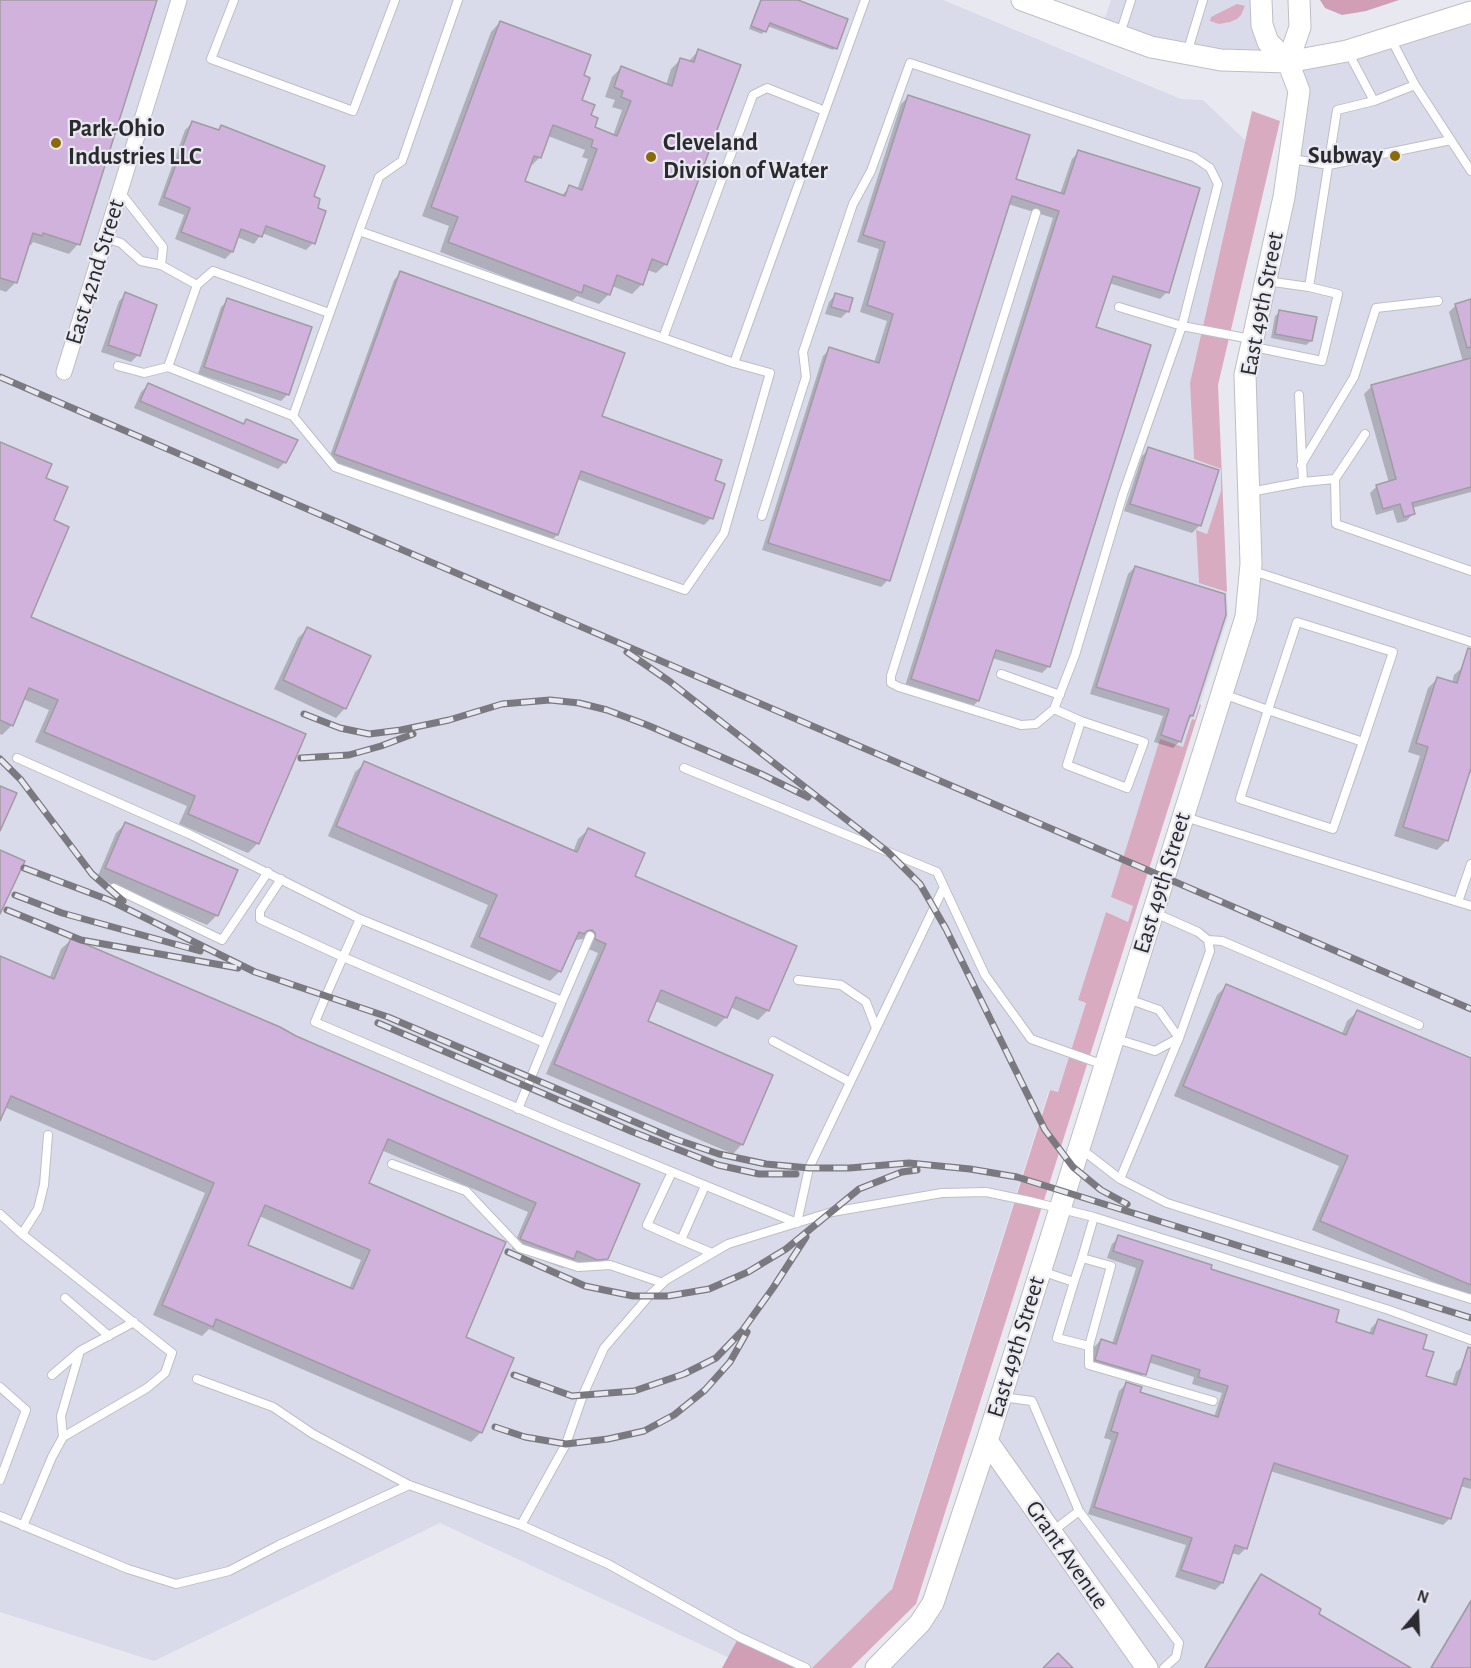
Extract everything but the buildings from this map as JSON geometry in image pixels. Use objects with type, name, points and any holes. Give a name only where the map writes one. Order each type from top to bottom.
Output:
[{"type":"street","name":"East 42nd Street","points":[[64,372],[179,0]]},
{"type":"street","points":[[1022,0],[1151,47],[1221,60],[1288,62],[1347,51],[1471,12]]},
{"type":"street","points":[[1261,0],[1262,25],[1268,42],[1288,62]]},
{"type":"street","points":[[1288,62],[1300,27],[1299,0]]},
{"type":"street","name":"East 49th Street","points":[[876,1668],[920,1623],[933,1603],[1001,1397],[1246,617],[1250,570],[1245,375],[1284,197],[1290,158],[1299,91],[1288,62]]},
{"type":"street","name":"Grant Avenue","points":[[987,1441],[1148,1668]]},
{"type":"lane","points":[[234,0],[211,59],[353,111],[395,0]]},
{"type":"lane","points":[[292,416],[379,177],[402,161],[458,0]]},
{"type":"lane","points":[[734,363],[866,0]]},
{"type":"lane","points":[[1120,36],[1131,0]]},
{"type":"lane","points":[[1186,54],[1203,0]]},
{"type":"lane","points":[[1390,37],[1415,85],[1471,171]]},
{"type":"lane","points":[[1347,51],[1374,101]]},
{"type":"lane","points":[[762,516],[806,377],[803,352],[854,204],[871,171],[910,63],[1194,157],[1210,168],[1218,184],[1182,326],[1123,494],[1075,655],[1054,709],[1036,724],[1021,725],[891,683],[891,676],[1036,213]]},
{"type":"lane","points":[[1308,287],[1337,110],[1374,101],[1415,85]]},
{"type":"lane","points":[[663,338],[753,95],[767,88],[825,111]]},
{"type":"lane","points":[[1290,158],[1329,165],[1451,140]]},
{"type":"lane","points":[[120,191],[163,247],[160,265]]},
{"type":"lane","points":[[118,366],[144,373],[168,367],[292,416],[334,467],[685,590],[724,532],[770,373],[734,363],[358,231]]},
{"type":"lane","points":[[105,238],[121,243],[141,261],[160,265],[197,285]]},
{"type":"lane","points":[[168,367],[197,285],[213,271],[329,313]]},
{"type":"lane","points":[[1119,307],[1182,326],[1322,361],[1338,294],[1266,281]]},
{"type":"lane","points":[[1302,465],[1354,377],[1376,308],[1438,301]]},
{"type":"lane","points":[[1299,395],[1303,482]]},
{"type":"lane","points":[[1365,434],[1335,479],[1336,524],[1471,571]]},
{"type":"lane","points":[[1249,493],[1303,482],[1335,479]]},
{"type":"lane","points":[[1250,570],[1471,642]]},
{"type":"lane","points":[[1297,622],[1393,652],[1363,742],[1333,830],[1240,799],[1297,622]]},
{"type":"lane","points":[[1001,674],[1060,695]]},
{"type":"lane","points":[[1222,694],[1363,742]]},
{"type":"lane","points":[[1054,709],[1081,721],[1144,742],[1127,788],[1067,765],[1081,721]]},
{"type":"lane","points":[[17,758],[189,834],[360,919],[562,1001]]},
{"type":"lane","points":[[684,768],[938,872],[985,975],[1031,1039],[1105,1066]]},
{"type":"lane","points":[[1183,816],[1471,906]]},
{"type":"lane","points":[[1458,902],[1471,864]]},
{"type":"lane","points":[[114,888],[222,940],[268,872]]},
{"type":"lane","points":[[281,879],[260,911],[260,919],[545,1043]]},
{"type":"lane","points":[[797,1223],[810,1168],[944,887]]},
{"type":"lane","points":[[1153,912],[1198,932],[1208,940],[1222,941],[1419,1025]]},
{"type":"lane","points":[[360,919],[315,1022],[518,1109],[797,1223]]},
{"type":"lane","points":[[518,1109],[590,936]]},
{"type":"lane","points":[[1120,1179],[1179,1038],[1210,951],[1208,940]]},
{"type":"lane","points":[[798,980],[841,985],[866,1002],[876,1028]]},
{"type":"lane","points":[[1127,999],[1159,1010],[1179,1038]]},
{"type":"lane","points":[[1114,1038],[1155,1051],[1179,1038]]},
{"type":"lane","points":[[773,1041],[850,1082]]},
{"type":"lane","points":[[21,1234],[38,1209],[44,1185],[48,1135]]},
{"type":"lane","points":[[1079,1148],[1120,1179],[1167,1203],[1471,1299]]},
{"type":"lane","points":[[392,1164],[466,1191],[519,1248],[578,1268],[610,1265],[663,1283]]},
{"type":"lane","points":[[672,1172],[647,1225],[712,1254]]},
{"type":"lane","points":[[681,1240],[705,1185]]},
{"type":"lane","points":[[521,1525],[566,1444],[583,1395],[604,1348],[649,1296],[663,1283],[728,1244],[832,1212],[942,1193],[986,1192],[1094,1217],[1389,1310],[1471,1340]]},
{"type":"lane","points":[[0,1214],[21,1234],[172,1353],[165,1373],[147,1388],[63,1437],[52,1457],[23,1526]]},
{"type":"lane","points":[[1089,1346],[1057,1338],[1094,1217]]},
{"type":"lane","points":[[1082,1257],[1112,1266],[1089,1346],[1089,1365],[1214,1401]]},
{"type":"lane","points":[[1040,1270],[1074,1282]]},
{"type":"lane","points":[[65,1298],[109,1336]]},
{"type":"lane","points":[[52,1375],[80,1351],[134,1322]]},
{"type":"lane","points":[[63,1437],[62,1416],[80,1351]]},
{"type":"lane","points":[[196,1379],[273,1407],[313,1434],[409,1485],[521,1525],[608,1564],[739,1637],[806,1668]]},
{"type":"lane","points":[[0,1387],[27,1410],[0,1480]]},
{"type":"lane","points":[[1001,1397],[1032,1401],[1079,1511],[1179,1643],[1176,1657],[1164,1668]]},
{"type":"lane","points":[[0,1516],[128,1569],[176,1584],[229,1571],[279,1545],[409,1485]]},
{"type":"lane","points":[[1052,1532],[1079,1511]]},
{"type":"shaded area","points":[[0,0],[943,0],[1181,99],[1203,100],[1245,140],[1190,383],[1194,459],[1221,469],[1221,491],[1207,534],[1196,531],[1199,582],[1227,592],[1228,617],[1195,720],[1192,720],[1183,747],[1160,740],[1132,829],[1153,838],[1128,922],[1106,913],[1078,1000],[1086,1003],[1058,1092],[1049,1090],[890,1593],[813,1668],[751,1668],[440,1523],[154,1661],[0,1612]]},
{"type":"shaded area","points":[[1111,0],[1261,0],[1288,62],[1471,12],[1471,1668],[876,1668],[920,1623],[1246,617],[1245,375],[1290,158],[1287,62],[1101,29]]},
{"type":"shaded area","points":[[1320,0],[1399,0],[1366,11],[1342,15],[1325,8]]},
{"type":"shaded area","points":[[1237,4],[1245,6],[1237,19],[1219,24],[1210,21],[1211,17]]},
{"type":"shaded area","points":[[1252,111],[1280,121],[1218,385],[1227,592],[1199,583],[1196,530],[1207,534],[1221,491],[1221,469],[1194,459],[1190,383]]},
{"type":"shaded area","points":[[1201,705],[916,1604],[851,1668],[812,1668],[892,1589],[1050,1090],[1058,1092],[1086,1003],[1078,1000],[1106,912],[1128,922],[1133,906],[1111,897],[1160,739],[1183,747],[1192,719],[1195,720]]},
{"type":"shaded area","points":[[739,1637],[806,1668],[722,1668]]},
{"type":"railway","points":[[0,377],[1471,1009]]},
{"type":"railway","points":[[627,652],[669,681],[888,852],[920,884],[946,929],[1045,1130],[1073,1167],[1101,1190],[1127,1204]]},
{"type":"railway","points":[[304,714],[340,728],[369,734],[449,720],[502,704],[550,700],[579,703],[607,710],[647,725],[761,774],[808,797]]},
{"type":"railway","points":[[301,758],[349,755],[413,734]]},
{"type":"railway","points":[[0,759],[21,780],[92,874],[123,901]]},
{"type":"railway","points":[[24,868],[109,900],[255,972],[388,1017],[675,1139],[719,1154],[766,1164],[809,1168],[849,1168],[909,1163],[970,1169],[1017,1177],[1471,1318]]},
{"type":"railway","points":[[15,895],[62,913],[200,951]]},
{"type":"railway","points":[[7,910],[81,940],[238,968]]},
{"type":"railway","points":[[378,1023],[633,1132],[718,1165],[759,1174],[796,1174]]},
{"type":"railway","points":[[508,1252],[585,1286],[633,1296],[668,1296],[709,1289],[748,1272],[786,1249],[859,1189],[902,1172],[917,1170]]},
{"type":"railway","points":[[514,1375],[572,1396],[634,1391],[684,1374],[716,1358],[742,1331],[806,1237]]},
{"type":"railway","points":[[495,1427],[525,1437],[566,1444],[608,1439],[644,1431],[674,1415],[705,1390],[730,1362],[747,1332]]},
{"type":"place","name":"Park-Ohio Industries LLC","points":[[56,143]]},
{"type":"place","name":"Subway","points":[[1395,156]]},
{"type":"place","name":"Cleveland Division of Water","points":[[651,157]]}]
